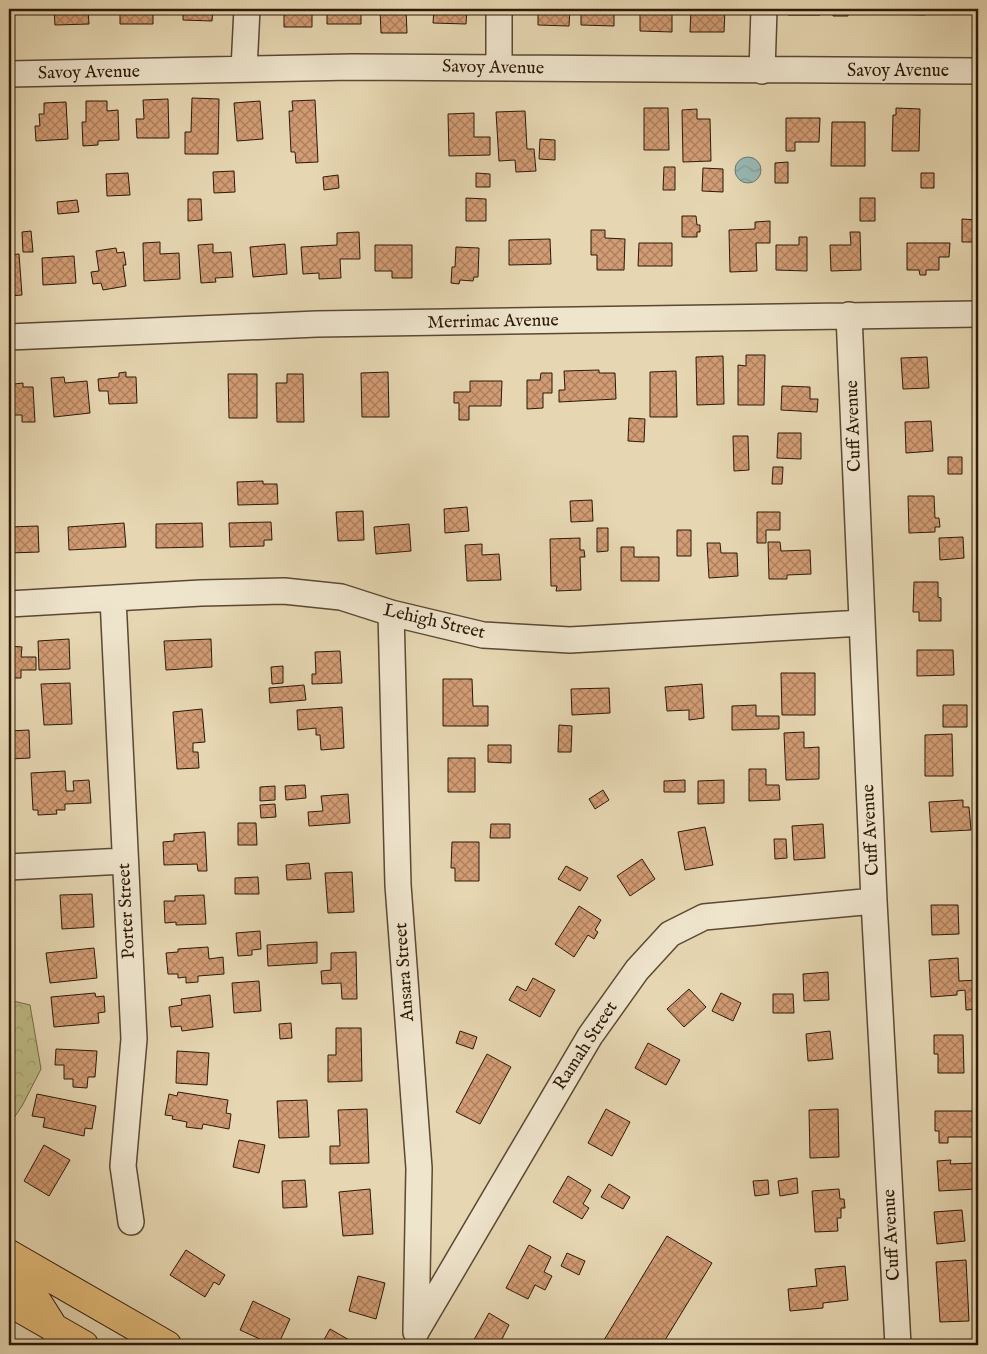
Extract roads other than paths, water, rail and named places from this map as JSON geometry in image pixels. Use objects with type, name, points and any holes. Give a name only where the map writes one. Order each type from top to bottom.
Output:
[{"type":"main road","points":[[9,1255],[58,1337]]},
{"type":"main road","points":[[9,1255],[167,1345]]},
{"type":"main road","points":[[9,1302],[58,1337],[84,1345]]},
{"type":"street","points":[[244,69],[246,9]]},
{"type":"street","points":[[499,9],[499,68]]},
{"type":"street","points":[[762,71],[764,9]]},
{"type":"street","name":"Savoy Avenue","points":[[9,74],[352,67],[978,71]]},
{"type":"street","name":"Merrimac Avenue","points":[[9,337],[317,324],[978,314]]},
{"type":"street","name":"Cuff Avenue","points":[[849,315],[874,901],[898,1345]]},
{"type":"street","name":"Lehigh Street","points":[[9,604],[284,591],[341,597],[391,613],[483,635],[570,640],[862,623]]},
{"type":"street","name":"Porter Street","points":[[113,598],[124,861],[134,1039],[123,1166],[131,1222]]},
{"type":"street","name":"Ansara Street","points":[[391,613],[398,885],[420,1168],[412,1339]]},
{"type":"street","points":[[9,867],[124,861]]},
{"type":"street","name":"Ramah Street","points":[[412,1339],[590,1036],[637,970],[670,934],[704,917],[874,901]]},
{"type":"water","points":[[748,157],[757,161],[761,170],[757,179],[748,183],[739,179],[735,170],[739,161]]}]
